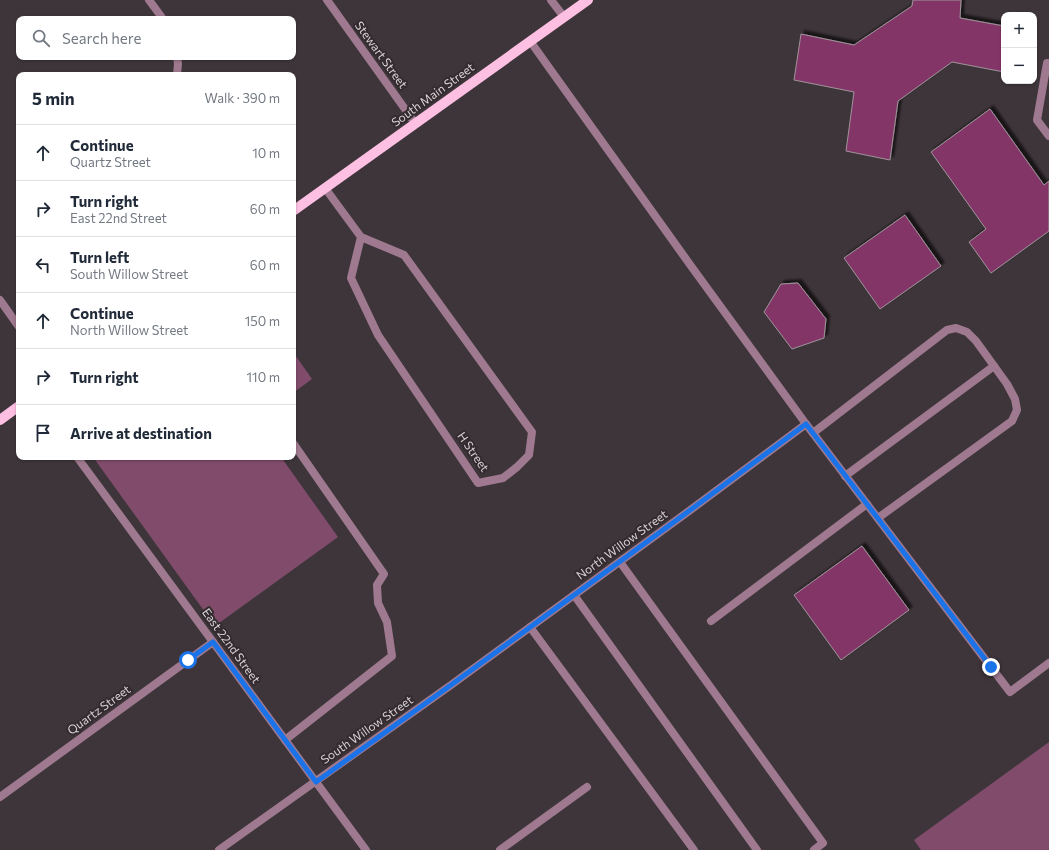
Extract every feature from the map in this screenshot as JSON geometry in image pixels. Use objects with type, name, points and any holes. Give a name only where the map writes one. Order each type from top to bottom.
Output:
[{"type":"main road","name":"South Main Street","points":[[296,209],[588,0]]},
{"type":"main road","points":[[0,420],[16,408]]},
{"type":"street","points":[[149,0],[162,16]]},
{"type":"street","name":"Stewart Street","points":[[327,0],[415,123]]},
{"type":"street","points":[[551,0],[564,17]]},
{"type":"street","points":[[530,41],[806,424],[1010,692],[1049,663]]},
{"type":"street","points":[[177,60],[177,72]]},
{"type":"street","points":[[1049,63],[1046,63],[1037,120],[1049,136]]},
{"type":"street","points":[[324,188],[361,237]]},
{"type":"street","name":"H Street","points":[[361,237],[404,255],[532,432],[529,455],[503,478],[478,483],[378,335],[351,278],[361,237]]},
{"type":"street","points":[[0,300],[16,322]]},
{"type":"street","points":[[813,433],[946,330],[956,328],[966,332],[976,341],[1008,384],[1015,399],[1017,410],[1012,421],[878,518]]},
{"type":"street","points":[[845,476],[994,366]]},
{"type":"street","name":"North Willow Street","points":[[451,685],[806,424]]},
{"type":"street","points":[[285,740],[392,656],[387,622],[378,603],[377,585],[384,574],[296,447]]},
{"type":"street","name":"East 22nd Street","points":[[79,460],[366,850]]},
{"type":"street","points":[[711,621],[867,504]]},
{"type":"street","points":[[620,562],[823,843],[814,850]]},
{"type":"street","points":[[574,595],[757,850]]},
{"type":"street","points":[[530,627],[694,850]]},
{"type":"street","name":"Quartz Street","points":[[0,797],[213,642]]},
{"type":"street","name":"South Willow Street","points":[[219,850],[451,685]]},
{"type":"street","points":[[500,850],[587,787]]},
{"type":"shaded area","points":[[296,356],[312,379],[296,391]]},
{"type":"shaded area","points":[[95,460],[283,460],[338,537],[215,626]]},
{"type":"shaded area","points":[[1049,742],[1049,850],[921,850],[914,840]]},
{"type":"building","points":[[913,0],[961,0],[960,18],[1001,25],[1001,71],[952,62],[898,101],[890,160],[846,151],[854,92],[794,80],[801,34],[854,45],[912,6]]},
{"type":"building","points":[[990,109],[1044,185],[1049,181],[1049,231],[991,273],[969,242],[986,229],[931,152]]},
{"type":"building","points":[[905,215],[941,266],[880,309],[844,258]]},
{"type":"building","points":[[798,283],[826,319],[824,338],[792,349],[764,312],[781,284]]},
{"type":"building","points":[[862,546],[909,610],[841,660],[794,595]]},
{"type":"route","points":[[188,660],[213,642],[316,782],[451,685],[806,424],[991,667]]}]
